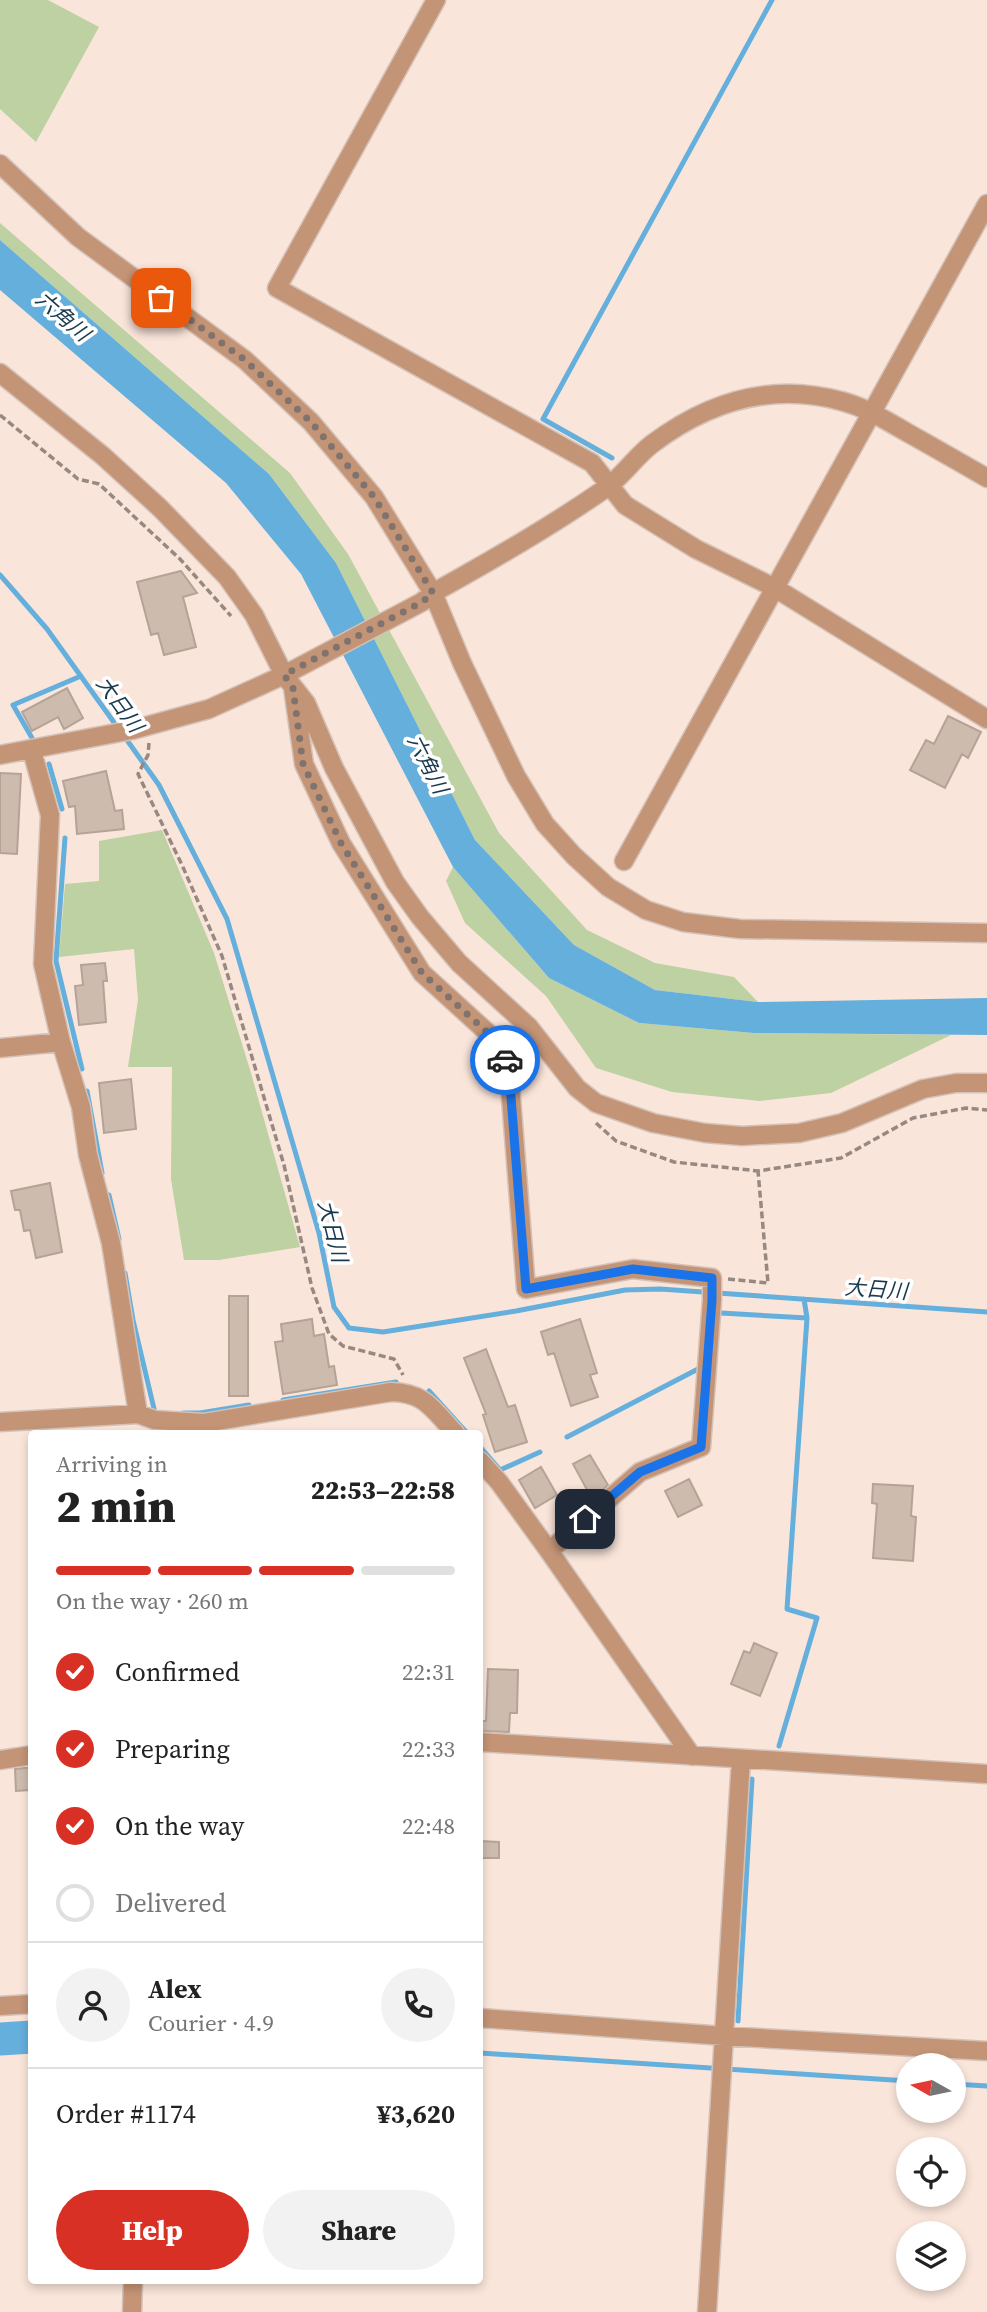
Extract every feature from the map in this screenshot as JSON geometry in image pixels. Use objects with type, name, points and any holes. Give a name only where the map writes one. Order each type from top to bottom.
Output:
[{"type":"street","points":[[436,0],[277,288],[592,463],[625,505],[696,549],[775,588],[987,719]]},
{"type":"street","points":[[0,164],[78,237],[245,360],[311,422],[374,497],[462,663],[516,776],[545,824],[574,856],[618,892],[646,910],[683,922],[740,929],[987,933]]},
{"type":"street","points":[[624,861],[987,204]]},
{"type":"street","points":[[0,373],[103,456],[227,577],[254,615],[306,703],[361,823],[394,882],[419,917],[459,963],[529,1027],[577,1088],[596,1102],[653,1123],[705,1133],[776,1135],[799,1133],[842,1123],[923,1088],[956,1083],[987,1083]]},
{"type":"street","points":[[0,755],[132,730],[209,709],[290,677],[512,550],[609,486],[651,445],[694,417],[723,404],[755,395],[784,393],[835,399],[872,412],[987,478]]},
{"type":"street","points":[[290,677],[303,764],[341,843],[422,973],[499,1043],[509,1072],[526,1289],[633,1269],[712,1288],[701,1447],[640,1472],[549,1551]]},
{"type":"street","points":[[32,751],[50,815],[43,964],[61,1042],[81,1107],[88,1156],[111,1243],[138,1414]]},
{"type":"street","points":[[0,1048],[61,1042]]},
{"type":"street","points":[[0,1422],[138,1414],[155,1420],[204,1428],[391,1392],[412,1392],[427,1403],[452,1430]]},
{"type":"street","points":[[483,1464],[549,1551],[692,1756]]},
{"type":"street","points":[[483,1742],[987,1774]]},
{"type":"street","points":[[0,1760],[28,1756]]},
{"type":"street","points":[[707,2312],[741,1759]]},
{"type":"street","points":[[0,2006],[28,2004]]},
{"type":"street","points":[[483,2018],[724,2036],[987,2051]]},
{"type":"street","points":[[132,2312],[133,2284]]},
{"type":"path","points":[[0,415],[78,479],[99,484],[180,559],[232,617]]},
{"type":"path","points":[[148,755],[138,774],[222,956],[284,1165],[312,1288],[329,1335],[343,1346],[394,1359],[412,1392]]},
{"type":"path","points":[[712,1288],[768,1283],[758,1171]]},
{"type":"green space","points":[[0,0],[48,0],[99,27],[36,142],[0,109]]},
{"type":"green space","points":[[0,223],[290,473],[348,554],[499,833],[587,930],[655,963],[734,977],[758,1002],[655,990],[574,945],[475,840],[336,563],[269,474],[0,240]]},
{"type":"green space","points":[[162,830],[214,953],[300,1247],[219,1260],[184,1260],[171,1179],[172,1067],[128,1067],[138,1000],[134,949],[59,957],[65,884],[99,881],[99,841]]},
{"type":"green space","points":[[453,867],[549,978],[639,1023],[754,1033],[951,1035],[831,1093],[760,1101],[672,1092],[596,1068],[546,996],[465,923],[446,881]]},
{"type":"water","name":"六角川","points":[[0,240],[269,474],[336,563],[475,840],[574,945],[655,990],[758,1002],[987,998],[987,1035],[754,1033],[639,1023],[549,978],[453,867],[301,574],[226,483],[0,290]]},
{"type":"building","points":[[181,571],[197,593],[183,597],[196,647],[164,655],[158,633],[151,635],[137,582]]},
{"type":"building","points":[[67,688],[83,718],[64,729],[58,717],[32,731],[22,712]]},
{"type":"building","points":[[948,716],[981,732],[968,758],[962,754],[945,788],[910,770],[926,740],[934,744]]},
{"type":"building","points":[[106,771],[115,811],[122,810],[124,829],[77,834],[75,806],[69,807],[63,781]]},
{"type":"building","points":[[0,773],[21,774],[17,854],[0,853]]},
{"type":"building","points":[[105,963],[107,981],[103,981],[106,1022],[79,1025],[75,986],[83,985],[81,965]]},
{"type":"building","points":[[131,1079],[136,1129],[104,1133],[99,1083]]},
{"type":"building","points":[[50,1183],[62,1252],[36,1258],[30,1230],[24,1231],[20,1210],[15,1210],[11,1191]]},
{"type":"building","points":[[229,1296],[248,1296],[248,1396],[229,1396]]},
{"type":"building","points":[[312,1319],[314,1336],[324,1334],[329,1367],[334,1366],[337,1385],[283,1394],[275,1342],[283,1341],[281,1324]]},
{"type":"building","points":[[580,1319],[597,1373],[590,1375],[598,1397],[571,1406],[554,1353],[548,1355],[541,1332]]},
{"type":"building","points":[[486,1349],[508,1407],[515,1405],[527,1442],[495,1452],[483,1415],[486,1414],[464,1358]]},
{"type":"building","points":[[590,1455],[608,1485],[592,1499],[573,1464]]},
{"type":"building","points":[[541,1467],[557,1495],[535,1508],[519,1480]]},
{"type":"building","points":[[689,1479],[702,1505],[678,1517],[665,1491]]},
{"type":"building","points":[[873,1484],[913,1486],[911,1516],[916,1517],[913,1561],[873,1558],[877,1504],[872,1503]]},
{"type":"building","points":[[754,1643],[777,1653],[760,1696],[731,1684],[744,1651],[750,1653]]},
{"type":"building","points":[[488,1669],[518,1670],[517,1713],[510,1713],[509,1732],[483,1731],[483,1721],[486,1721]]},
{"type":"building","points":[[28,1768],[28,1790],[16,1791],[15,1769]]},
{"type":"building","points":[[483,1841],[499,1842],[499,1858],[483,1858]]},
{"type":"waterway","points":[[612,458],[543,419],[772,0]]},
{"type":"waterway","name":"大日川","points":[[0,575],[47,629],[118,728]]},
{"type":"waterway","points":[[32,738],[13,705],[81,676]]},
{"type":"waterway","name":"大日川","points":[[124,736],[159,785],[227,919],[319,1233],[334,1307],[349,1328],[383,1332],[625,1290],[660,1289],[987,1312]]},
{"type":"waterway","points":[[49,764],[62,809]]},
{"type":"waterway","points":[[65,838],[56,961],[82,1069]]},
{"type":"waterway","points":[[87,1091],[102,1173]]},
{"type":"waterway","points":[[109,1195],[119,1239]]},
{"type":"waterway","points":[[125,1273],[155,1413],[160,1413]]},
{"type":"waterway","points":[[779,1746],[817,1618],[787,1609],[807,1318],[804,1299]]},
{"type":"waterway","points":[[721,1313],[807,1318]]},
{"type":"waterway","points":[[567,1437],[700,1368],[700,1363]]},
{"type":"waterway","points":[[283,1400],[396,1382]]},
{"type":"waterway","points":[[429,1391],[464,1430]]},
{"type":"waterway","points":[[183,1413],[249,1405]]},
{"type":"waterway","points":[[483,1450],[500,1470],[540,1452]]},
{"type":"waterway","points":[[738,2021],[752,1779]]},
{"type":"waterway","points":[[0,2039],[28,2037]]},
{"type":"waterway","points":[[483,2053],[896,2080]]},
{"type":"waterway","points":[[966,2085],[987,2086]]},
{"type":"way so far","points":[[161,298],[245,360],[311,422],[374,497],[433,593],[422,602],[284,675],[293,688],[303,764],[341,843],[422,973],[499,1043],[505,1060]]},
{"type":"route","points":[[505,1060],[509,1072],[526,1289],[633,1269],[712,1278],[701,1447],[640,1472],[585,1519]]}]
